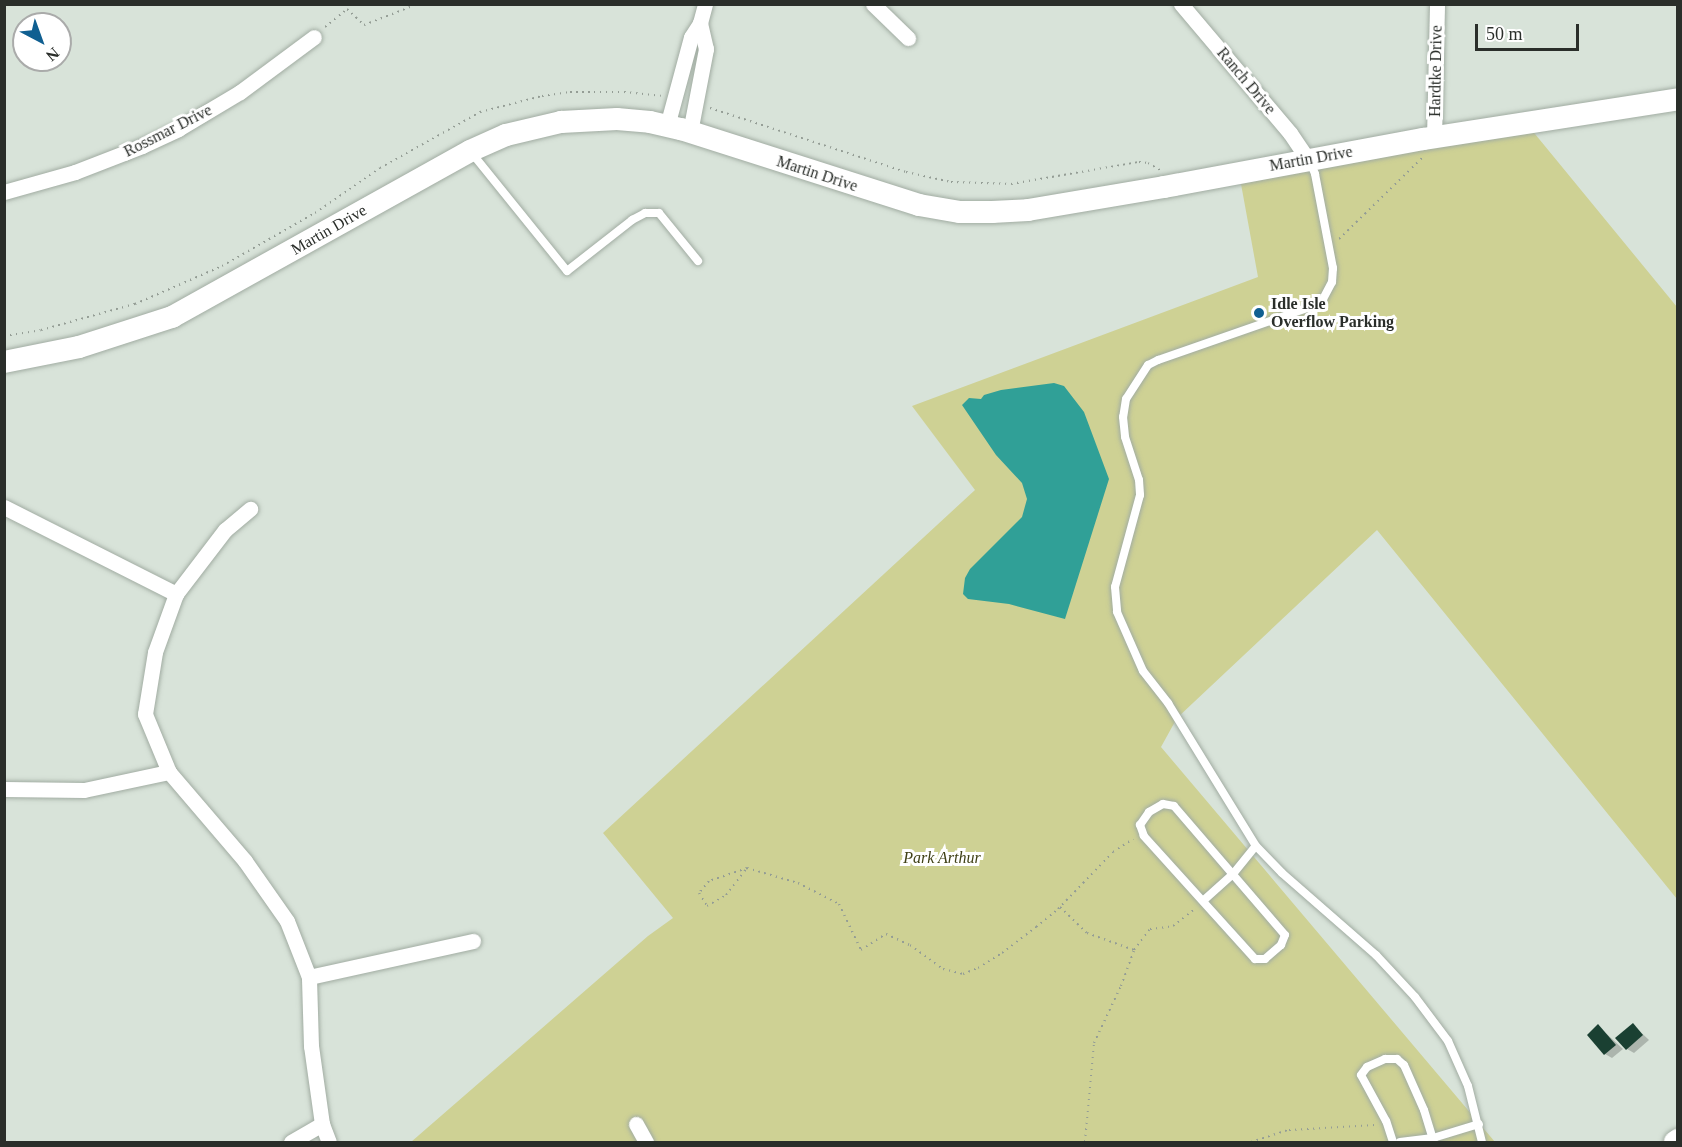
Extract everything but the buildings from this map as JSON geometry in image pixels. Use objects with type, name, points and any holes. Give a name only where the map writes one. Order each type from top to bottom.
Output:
[{"type":"street","points":[[667,126],[691,37],[700,23],[705,4]]},
{"type":"street","points":[[873,4],[908,38]]},
{"type":"street","name":"Ranch Drive","points":[[1181,4],[1290,133],[1308,159]]},
{"type":"street","name":"Hardtke Drive","points":[[1430,145],[1437,4]]},
{"type":"street","points":[[690,132],[706,49],[700,23]]},
{"type":"street","name":"Rossmar Drive","points":[[4,192],[75,172],[169,133],[240,92],[315,37]]},
{"type":"street","name":"Martin Drive","points":[[4,362],[79,347],[172,317],[470,151],[506,135],[561,122],[617,119],[667,126],[877,193],[919,205],[960,212],[1028,210],[1308,159],[1430,145],[1677,99]]},
{"type":"street","points":[[4,507],[176,594]]},
{"type":"street","points":[[250,509],[225,530],[176,594],[155,652],[145,714],[169,772],[245,861],[287,921],[309,977],[311,1046],[322,1124],[328,1143]]},
{"type":"street","points":[[4,789],[84,790],[169,772]]},
{"type":"street","points":[[309,977],[473,941]]},
{"type":"street","points":[[291,1143],[322,1124]]},
{"type":"street","points":[[636,1124],[646,1143]]},
{"type":"lane","points":[[470,151],[567,271],[632,220],[645,213],[659,213],[698,261]]},
{"type":"lane","points":[[1308,159],[1315,174],[1330,246],[1332,282],[1323,299],[1313,306],[1148,365],[1126,399],[1123,417],[1125,437],[1139,480],[1140,495],[1115,587],[1117,612],[1143,671],[1168,703],[1256,846],[1376,955],[1415,997],[1448,1041],[1468,1086],[1482,1143]]},
{"type":"lane","points":[[1163,804],[1174,806],[1284,935],[1281,945],[1265,959],[1254,959],[1204,900],[1144,836],[1140,825],[1149,812],[1163,804]]},
{"type":"lane","points":[[1204,900],[1233,874],[1256,846]]},
{"type":"lane","points":[[1393,1143],[1386,1121],[1361,1075],[1367,1067],[1385,1059],[1397,1059],[1404,1065],[1424,1110],[1433,1140]]},
{"type":"lane","points":[[1400,1143],[1433,1140],[1479,1124]]},
{"type":"path","points":[[315,37],[347,9],[364,25],[418,4]]},
{"type":"path","points":[[4,336],[41,330],[135,303],[222,266],[315,213],[380,168],[480,112],[542,96],[570,92],[624,92],[667,97]]},
{"type":"path","points":[[708,107],[906,172],[951,182],[1011,184],[1139,162],[1159,168],[1164,187]]},
{"type":"path","points":[[1330,246],[1423,159],[1430,145]]},
{"type":"path","points":[[747,868],[726,895],[707,906],[699,893],[709,881],[747,868],[798,883],[839,904],[861,950],[886,934],[910,945],[943,969],[963,974],[994,958],[1060,907],[1113,852],[1128,840],[1144,836]]},
{"type":"path","points":[[1085,1143],[1094,1043],[1121,986],[1134,950],[1150,929],[1173,926],[1204,900]]},
{"type":"path","points":[[1060,907],[1087,933],[1134,950]]},
{"type":"path","points":[[1251,1143],[1288,1130],[1323,1126],[1368,1127],[1386,1121]]},
{"type":"green space","name":"Park Arthur","points":[[1526,123],[1677,307],[1677,899],[1377,530],[1177,718],[1161,747],[1495,1142],[411,1142],[648,936],[673,918],[603,833],[975,490],[912,406],[1258,277],[1239,173]]},
{"type":"water","points":[[1054,383],[1064,386],[1084,412],[1109,479],[1065,619],[1009,604],[968,599],[963,594],[965,578],[970,569],[1022,517],[1027,499],[1022,483],[996,455],[962,405],[969,398],[981,399],[984,395],[1001,390]]},
{"type":"place","name":"Idle Isle Overflow Parking","points":[[1259,313]]}]
